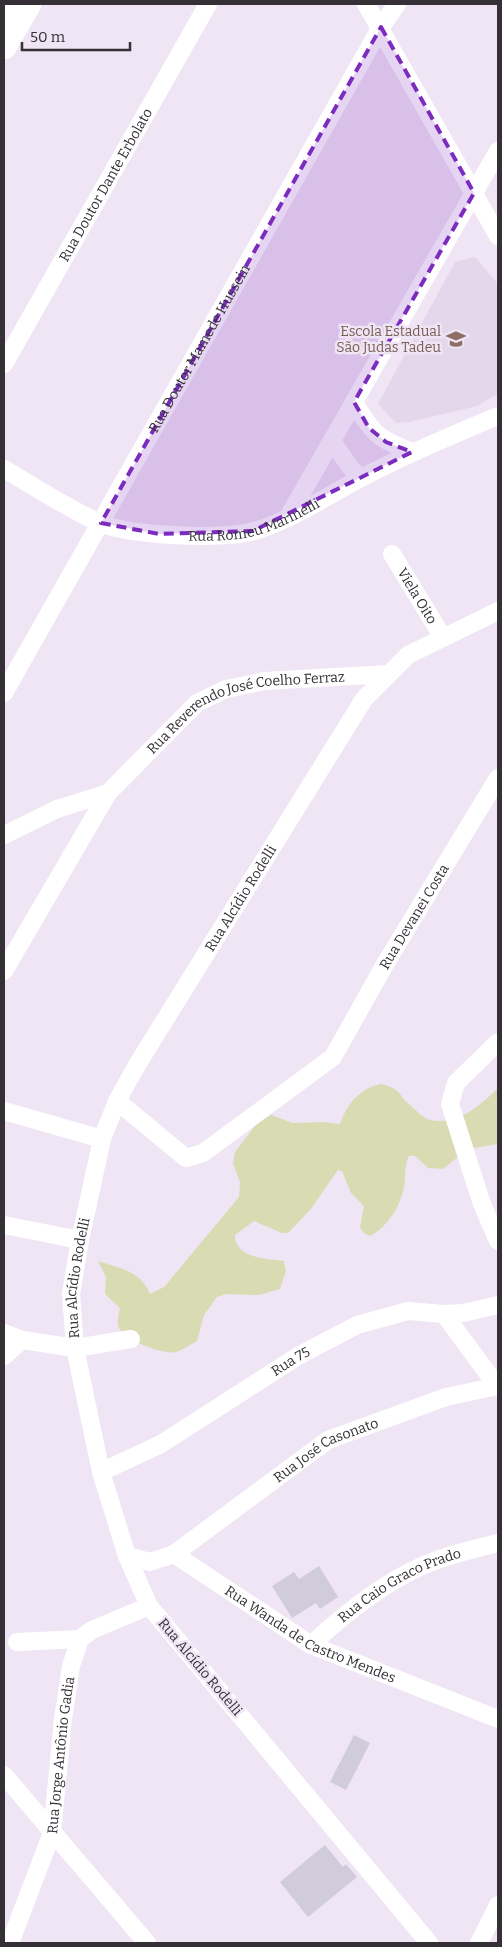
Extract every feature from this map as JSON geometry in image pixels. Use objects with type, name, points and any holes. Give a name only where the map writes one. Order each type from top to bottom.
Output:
[{"type":"main road","points":[[4,10],[9,4]]},
{"type":"main road","points":[[4,47],[29,4]]},
{"type":"street","name":"Rua Doutor Dante Erbolato","points":[[4,364],[208,4]]},
{"type":"street","points":[[366,4],[381,27],[498,236]]},
{"type":"street","name":"Rua Doutor Mamede Hussein","points":[[4,693],[381,27],[397,4]]},
{"type":"street","points":[[288,517],[498,151]]},
{"type":"street","points":[[354,402],[369,428],[386,442],[412,452]]},
{"type":"street","name":"Rua Romeu Marinelli","points":[[4,469],[101,523],[127,530],[159,534],[214,534],[253,531],[288,517],[412,452],[498,416]]},
{"type":"street","points":[[332,441],[342,457],[361,478]]},
{"type":"street","name":"Viela Oito","points":[[392,554],[442,636]]},
{"type":"street","points":[[388,674],[408,655],[442,636],[498,611]]},
{"type":"street","name":"Rua Reverendo José Coelho Ferraz","points":[[4,835],[56,810],[108,793],[197,703],[226,689],[265,681],[388,674]]},
{"type":"street","name":"Rua Alcídio Rodelli","points":[[388,674],[364,699],[142,1057],[117,1101],[102,1139],[80,1240],[71,1294],[75,1348],[102,1472],[127,1556],[149,1606],[429,1943]]},
{"type":"street","name":"Rua Devanei Costa","points":[[117,1101],[186,1158],[203,1153],[333,1057],[389,957],[498,778]]},
{"type":"street","points":[[4,971],[108,793]]},
{"type":"street","points":[[498,1042],[470,1067],[456,1083],[452,1099],[482,1204],[498,1241]]},
{"type":"street","points":[[4,1111],[102,1139]]},
{"type":"street","points":[[4,1225],[80,1240]]},
{"type":"street","name":"Rua 75","points":[[102,1472],[161,1444],[298,1356],[357,1325],[408,1311],[444,1314],[463,1313],[498,1304]]},
{"type":"street","points":[[444,1314],[498,1386]]},
{"type":"street","points":[[4,1333],[22,1340],[75,1348],[131,1339]]},
{"type":"street","points":[[4,1356],[22,1340]]},
{"type":"street","name":"Rua José Casonato","points":[[174,1554],[328,1440],[446,1396],[498,1386]]},
{"type":"street","name":"Rua Caio Graco Prado","points":[[311,1645],[341,1617],[394,1581],[424,1565],[498,1543]]},
{"type":"street","points":[[127,1556],[150,1562],[174,1554]]},
{"type":"street","name":"Rua Wanda de Castro Mendes","points":[[174,1554],[311,1645],[498,1719]]},
{"type":"street","points":[[17,1642],[80,1639],[92,1630],[149,1606]]},
{"type":"street","name":"Rua Jorge Antônio Gadia","points":[[10,1943],[52,1833],[65,1701],[71,1666],[80,1639]]},
{"type":"street","points":[[4,1774],[147,1943]]},
{"type":"street","points":[[479,1943],[498,1905]]},
{"type":"highlighted area","points":[[381,27],[474,193],[354,402],[369,428],[386,442],[412,452],[253,531],[159,534],[101,523]]},
{"type":"shaded area","name":"Escola Estadual São Judas Tadeu","points":[[475,257],[498,284],[498,393],[477,406],[409,422],[396,423],[378,404],[455,262]]},
{"type":"green space","points":[[381,1084],[397,1090],[406,1102],[425,1118],[440,1121],[450,1120],[468,1113],[498,1088],[498,1144],[468,1149],[443,1169],[428,1168],[415,1156],[409,1156],[404,1187],[396,1209],[388,1221],[371,1236],[365,1234],[360,1228],[364,1206],[351,1193],[342,1171],[338,1170],[310,1210],[288,1233],[282,1233],[254,1221],[235,1235],[236,1243],[246,1253],[261,1258],[284,1261],[286,1271],[280,1289],[259,1295],[226,1294],[217,1297],[204,1315],[197,1341],[176,1352],[162,1351],[144,1346],[122,1333],[118,1323],[120,1308],[105,1294],[106,1277],[98,1261],[135,1275],[146,1286],[150,1294],[164,1287],[239,1197],[240,1182],[233,1163],[235,1152],[258,1122],[271,1115],[293,1123],[323,1122],[340,1124],[346,1110],[355,1098],[367,1089]]},
{"type":"building","points":[[319,1566],[338,1597],[320,1609],[316,1603],[292,1618],[272,1586],[294,1572],[299,1579]]},
{"type":"building","points":[[354,1735],[370,1743],[346,1790],[330,1782]]},
{"type":"building","points":[[325,1845],[343,1867],[346,1864],[357,1877],[308,1917],[280,1882]]},
{"type":"place","name":"Escola Estadual São Judas Tadeu","points":[[456,339]]}]
